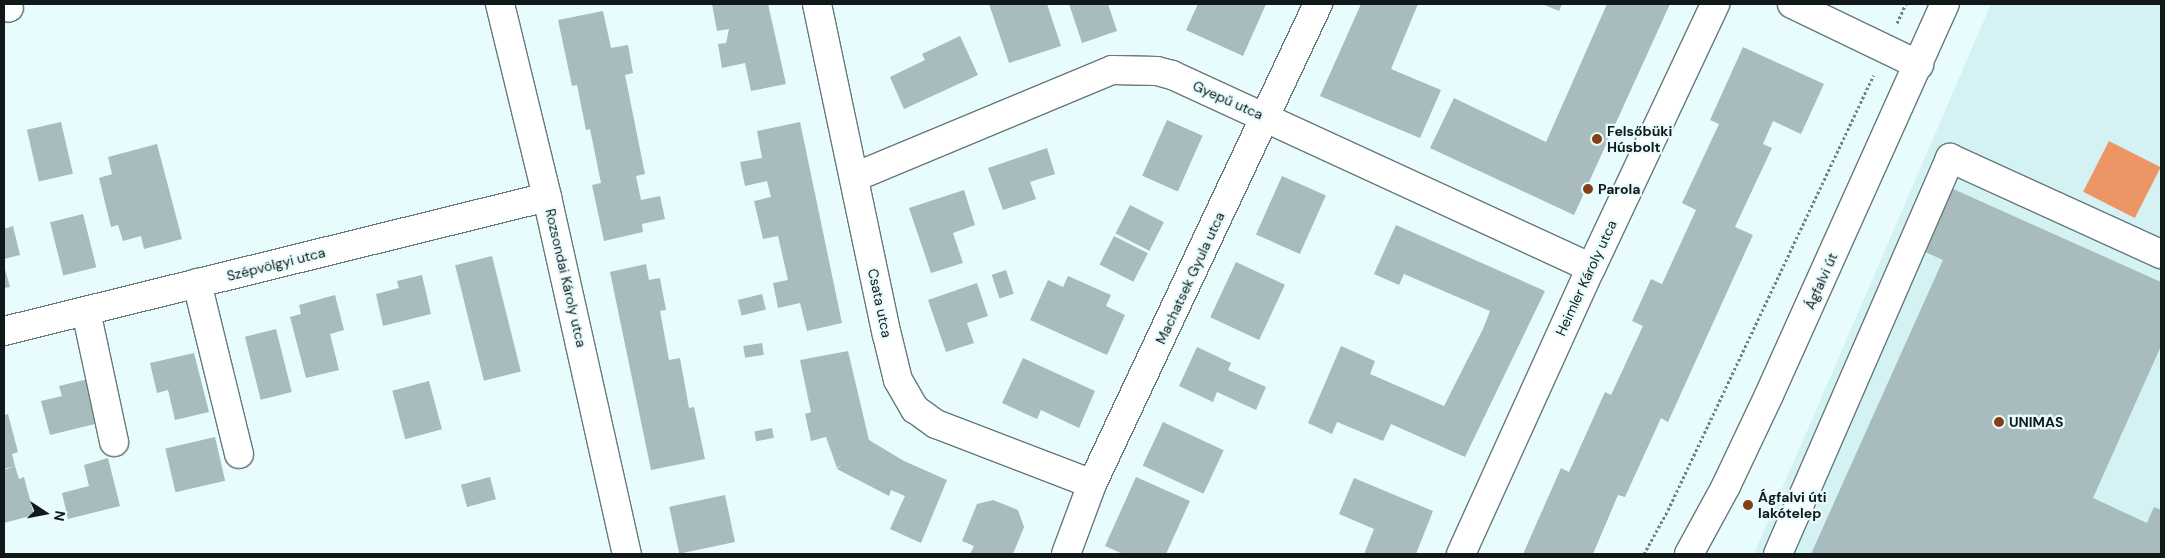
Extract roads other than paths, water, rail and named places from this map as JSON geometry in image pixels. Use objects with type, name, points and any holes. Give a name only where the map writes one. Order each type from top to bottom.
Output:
[{"type":"street","name":"Rozsondai Károly utca","points":[[500,4],[547,196],[627,554]]},
{"type":"street","name":"Csata utca","points":[[818,4],[898,380],[915,409],[936,424],[1092,484]]},
{"type":"street","name":"Machatsek Gyula utca","points":[[1066,554],[1092,484],[1266,118],[1318,4]]},
{"type":"street","name":"Heimler Károly utca","points":[[1461,554],[1591,268],[1715,4]]},
{"type":"street","points":[[1792,4],[1919,65]]},
{"type":"street","name":"Ágfalvi út","points":[[1689,554],[1726,486],[1765,403],[1945,4]]},
{"type":"street","name":"Gyepű utca","points":[[855,177],[1112,70],[1141,70],[1172,75],[1591,268]]},
{"type":"street","points":[[1778,554],[1950,158],[2161,254]]},
{"type":"street","name":"Szépvölgyi utca","points":[[4,332],[547,196]]},
{"type":"street","points":[[197,283],[239,454]]},
{"type":"street","points":[[86,311],[114,442]]},
{"type":"place","name":"Felsőbüki Húsbolt","points":[[1597,139]]},
{"type":"place","name":"Parola","points":[[1588,189]]},
{"type":"place","name":"UNIMAS","points":[[1999,422]]},
{"type":"place","name":"Ágfalvi úti lakótelep","points":[[1748,505]]}]
